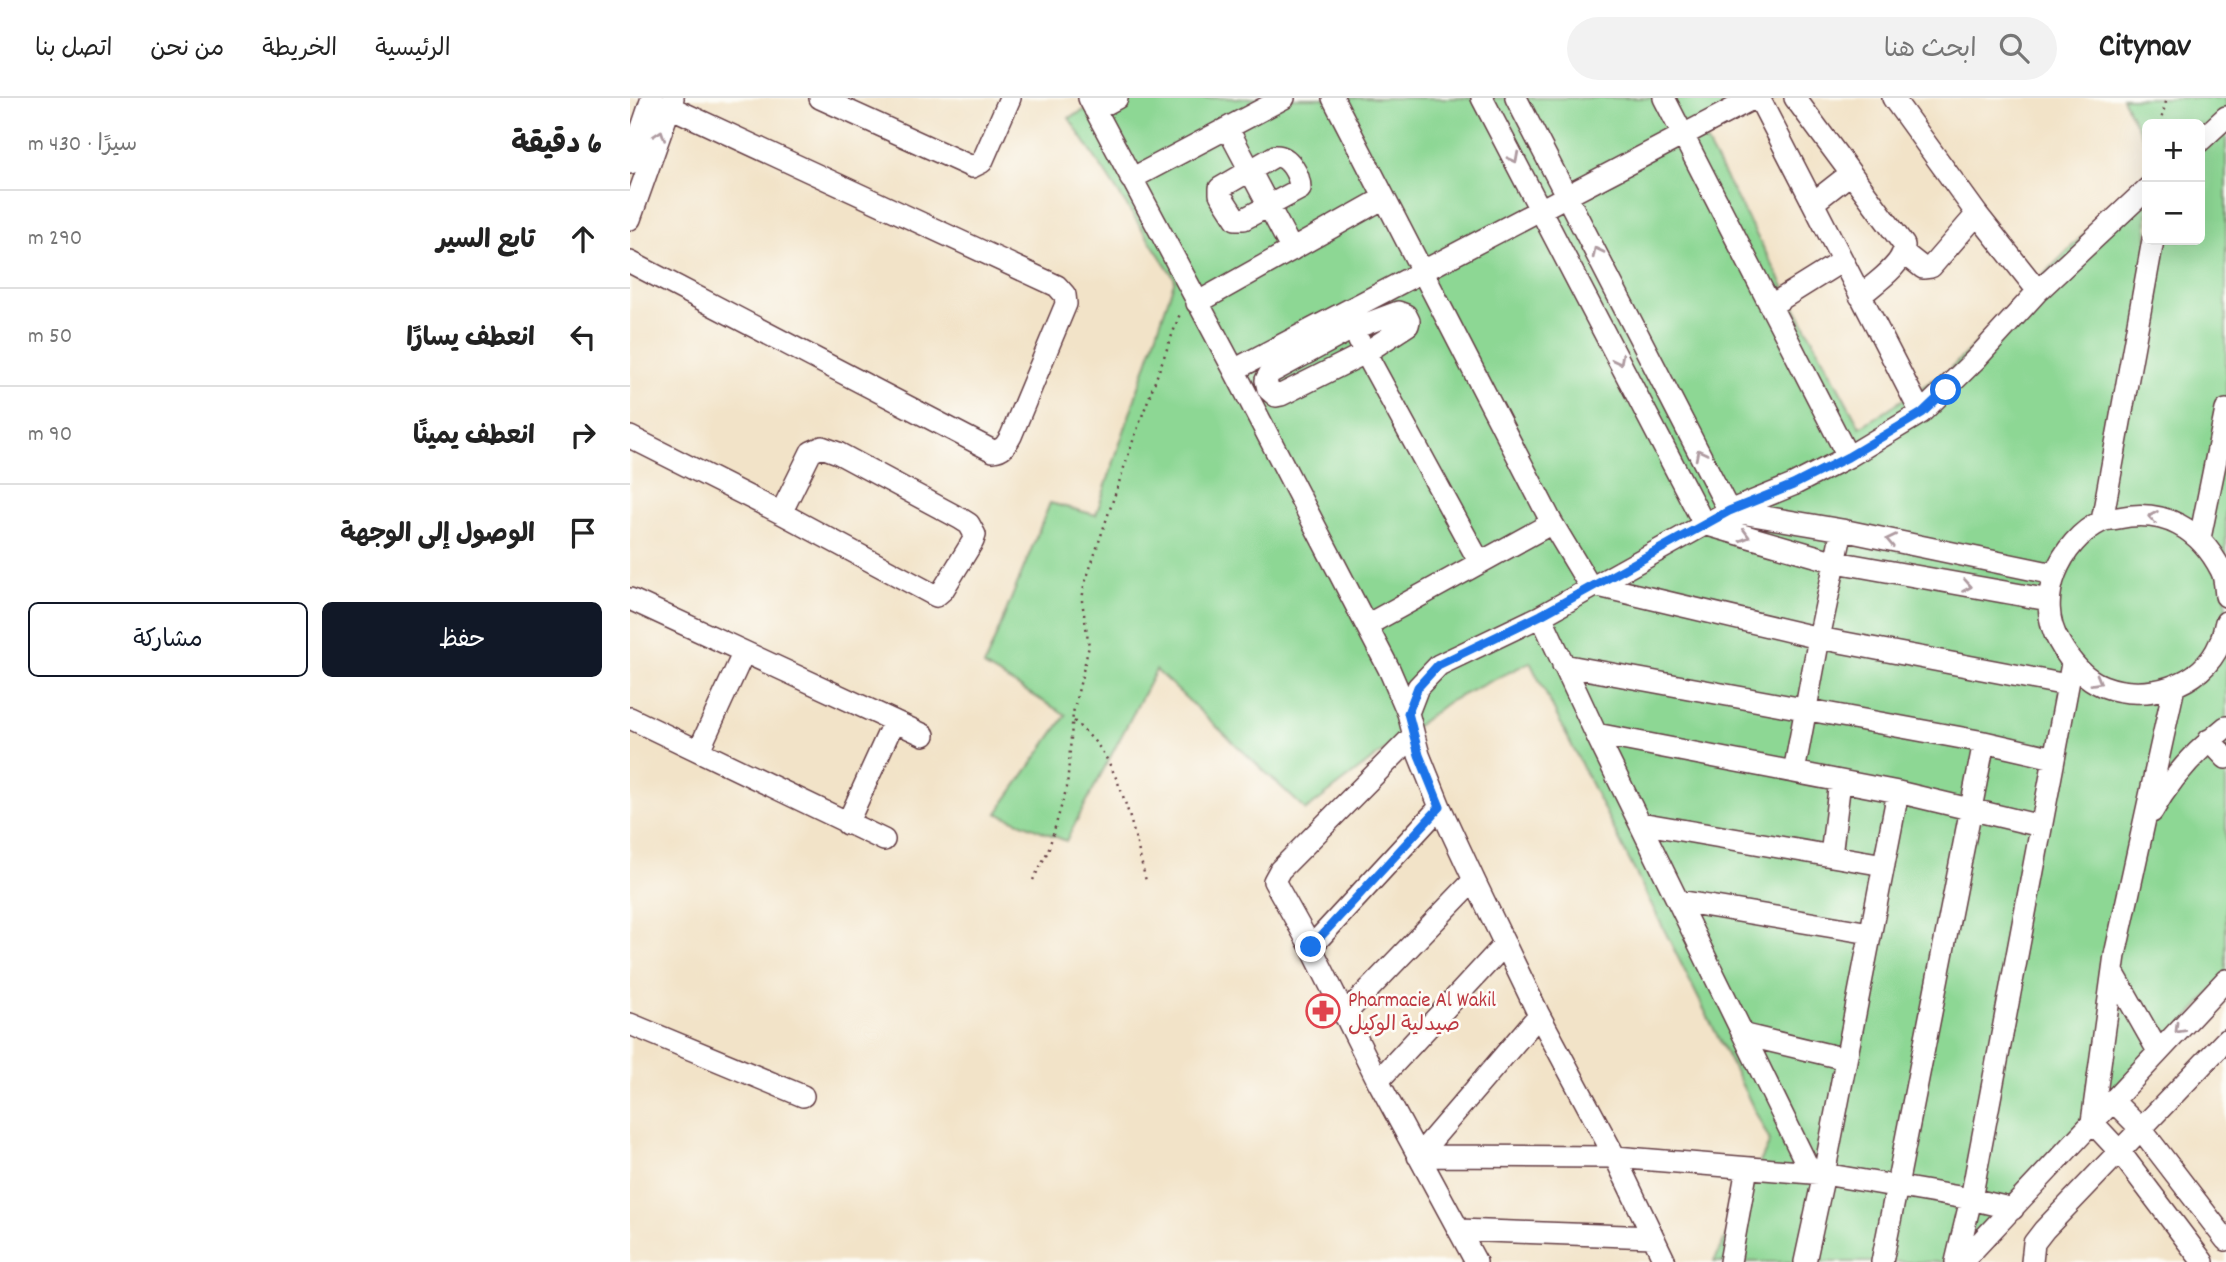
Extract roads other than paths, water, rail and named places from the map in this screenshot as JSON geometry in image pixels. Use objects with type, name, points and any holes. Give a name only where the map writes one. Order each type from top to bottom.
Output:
[{"type":"street","points":[[820,98],[972,167],[982,162],[1010,98]]},
{"type":"street","points":[[1117,98],[1092,104],[1389,668],[1408,713],[1413,736],[1440,807],[1539,1015],[1615,1157],[1665,1262]]},
{"type":"street","points":[[1130,179],[1283,98]]},
{"type":"street","points":[[1333,98],[1552,523],[1593,587],[1819,638],[2067,685]]},
{"type":"street","points":[[1482,98],[1704,524],[1836,562],[2049,600]]},
{"type":"street","points":[[1516,98],[1729,511]]},
{"type":"street","points":[[1664,98],[1848,457]]},
{"type":"street","points":[[1234,370],[1348,321],[1398,312],[1406,315],[1409,321],[1404,330],[1366,353],[1282,396],[1276,396],[1268,388],[1266,380],[1270,373],[1348,321],[1421,273],[1567,194],[1757,98],[1922,413]]},
{"type":"street","points":[[1795,98],[1902,241],[1904,253],[1900,261],[1860,296]]},
{"type":"street","points":[[1893,98],[1977,214],[2038,291]]},
{"type":"street","points":[[630,163],[665,101]]},
{"type":"street","points":[[630,219],[665,101]]},
{"type":"street","points":[[630,262],[993,450],[1000,450],[1011,436],[1066,304],[1065,295],[1057,286],[665,101]]},
{"type":"street","points":[[2205,136],[2226,117]]},
{"type":"street","points":[[1228,129],[1292,250]]},
{"type":"street","points":[[1275,156],[1282,156],[1287,159],[1298,178],[1301,185],[1299,191],[1238,220],[1220,194],[1220,188],[1249,169],[1275,156]]},
{"type":"street","points":[[1813,203],[1850,174]]},
{"type":"street","points":[[1408,713],[1418,687],[1438,665],[1541,615],[1729,511],[1793,485],[1848,457],[1922,413],[2038,291],[2142,194]]},
{"type":"street","points":[[1193,295],[1292,250],[1384,198]]},
{"type":"street","points":[[1904,253],[1923,268],[1931,267],[1977,214]]},
{"type":"street","points":[[2102,521],[2152,245]]},
{"type":"street","points":[[1770,306],[1843,261]]},
{"type":"street","points":[[1348,321],[1480,563]]},
{"type":"street","points":[[2200,538],[2225,421]]},
{"type":"street","points":[[630,437],[781,513],[936,596],[943,590],[974,538],[973,529],[961,519],[822,447],[811,452],[781,513]]},
{"type":"street","points":[[1729,511],[1842,530],[2054,574]]},
{"type":"street","points":[[2226,596],[2223,572],[2200,538],[2170,519],[2136,514],[2102,521],[2073,542],[2054,574],[2049,600],[2054,634],[2071,664],[2101,686],[2137,694],[2174,687],[2200,670],[2220,645],[2226,622]]},
{"type":"street","points":[[1367,625],[1552,523]]},
{"type":"street","points":[[1794,772],[1842,530]]},
{"type":"street","points":[[630,599],[924,735]]},
{"type":"street","points":[[1541,615],[1596,734],[1745,1035],[1818,1173]]},
{"type":"street","points":[[699,750],[744,652]]},
{"type":"street","points":[[1956,1262],[1972,1199],[2071,664]]},
{"type":"street","points":[[1563,665],[1984,742],[2054,758]]},
{"type":"street","points":[[2092,1122],[2113,972],[2128,890],[2174,687]]},
{"type":"street","points":[[630,719],[884,840]]},
{"type":"street","points":[[846,824],[894,721]]},
{"type":"street","points":[[2144,827],[2160,796],[2209,740],[2226,727]]},
{"type":"street","points":[[1596,734],[1898,792],[2041,826]]},
{"type":"street","points":[[1413,736],[1275,877],[1275,884],[1311,947],[1378,1081],[1476,1262]]},
{"type":"street","points":[[2209,740],[2226,758]]},
{"type":"street","points":[[1882,1262],[1984,742]]},
{"type":"street","points":[[1831,856],[1840,781]]},
{"type":"street","points":[[1805,1262],[1818,1173],[1846,1059],[1898,792]]},
{"type":"street","points":[[1311,947],[1440,807]]},
{"type":"street","points":[[1640,823],[1884,865]]},
{"type":"street","points":[[1344,1015],[1474,880]]},
{"type":"street","points":[[1679,901],[1870,933]]},
{"type":"street","points":[[1378,1081],[1505,944]]},
{"type":"street","points":[[2113,972],[2158,1051]]},
{"type":"street","points":[[1962,1262],[2226,980]]},
{"type":"street","points":[[1418,1156],[1539,1015]]},
{"type":"street","points":[[632,1029],[803,1096]]},
{"type":"street","points":[[1745,1035],[1846,1059]]},
{"type":"street","points":[[2015,1262],[2033,1253],[2044,1230],[2226,1040]]},
{"type":"street","points":[[2112,1100],[2141,1129],[2226,1240]]},
{"type":"street","points":[[2092,1122],[2120,1152],[2203,1262]]},
{"type":"street","points":[[1418,1156],[1615,1157],[1818,1173],[1972,1199],[2013,1209]]},
{"type":"street","points":[[1730,1262],[1748,1168]]},
{"type":"street","points":[[1459,1230],[1653,1237]]},
{"type":"place","name":"Pharmacie Al Wakil صيدلية الوكيل","points":[[1323,1011]]}]
